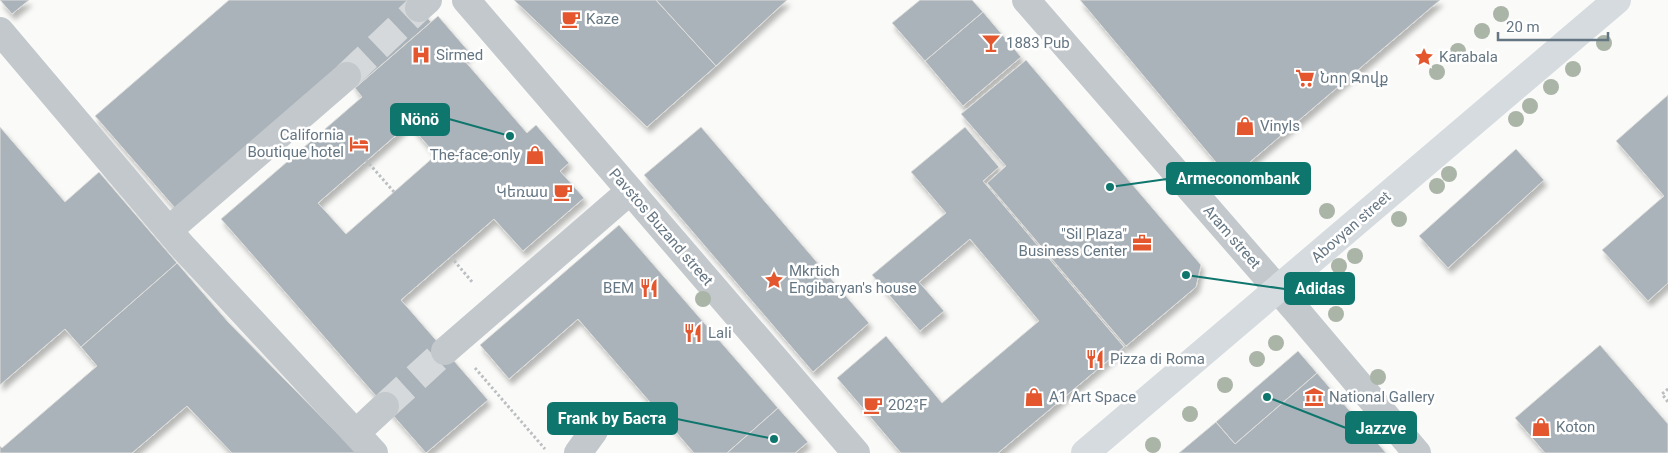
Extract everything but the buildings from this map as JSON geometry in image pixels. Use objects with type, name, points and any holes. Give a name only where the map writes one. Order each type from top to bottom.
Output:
[{"type":"main road","name":"Abovyan street","points":[[1085,453],[1617,0]]},
{"type":"street","name":"Pavstos Buzand street","points":[[466,0],[856,453]]},
{"type":"street","name":"Aram street","points":[[1026,0],[1417,453]]},
{"type":"street","points":[[0,31],[169,230],[374,453]]},
{"type":"street","points":[[169,230],[347,76]]},
{"type":"street","points":[[449,347],[630,191]]},
{"type":"street","points":[[356,433],[385,406]]},
{"type":"street","points":[[578,453],[594,431]]},
{"type":"path","points":[[366,160],[394,192]]},
{"type":"path","points":[[449,347],[548,453]]},
{"type":"path","points":[[1668,389],[1662,394],[1668,402]]},
{"type":"tunnel","points":[[347,76],[419,8]]},
{"type":"tunnel","points":[[385,406],[445,351]]},
{"type":"place","name":"Kaze","points":[[571,19]]},
{"type":"place","name":"1883 Pub","points":[[991,43]]},
{"type":"place","name":"Sirmed","points":[[421,55]]},
{"type":"place","name":"Karabala","points":[[1424,57]]},
{"type":"place","name":"Նոր Զովք","points":[[1305,78]]},
{"type":"place","name":"Vinyls","points":[[1245,126]]},
{"type":"place","name":"Nönö","points":[[510,136]]},
{"type":"place","name":"California Boutique hotel","points":[[359,144]]},
{"type":"place","name":"The-face-only","points":[[535,155]]},
{"type":"place","name":"Armeconombank","points":[[1110,187]]},
{"type":"place","name":"Կեռաս","points":[[563,192]]},
{"type":"place","name":"\"Sil Plaza\" Business Center","points":[[1142,243]]},
{"type":"place","name":"Adidas","points":[[1186,275]]},
{"type":"place","name":"Mkrtich Engibaryan's house","points":[[774,280]]},
{"type":"place","name":"BEM","points":[[649,288]]},
{"type":"place","name":"Lali","points":[[693,333]]},
{"type":"place","name":"Pizza di Roma","points":[[1095,359]]},
{"type":"place","name":"A1 Art Space","points":[[1034,397]]},
{"type":"place","name":"Jazzve","points":[[1267,397]]},
{"type":"place","name":"National Gallery","points":[[1314,397]]},
{"type":"place","name":"202°F","points":[[873,405]]},
{"type":"place","name":"Koton","points":[[1541,427]]},
{"type":"place","name":"Frank by Баста","points":[[774,439]]}]
